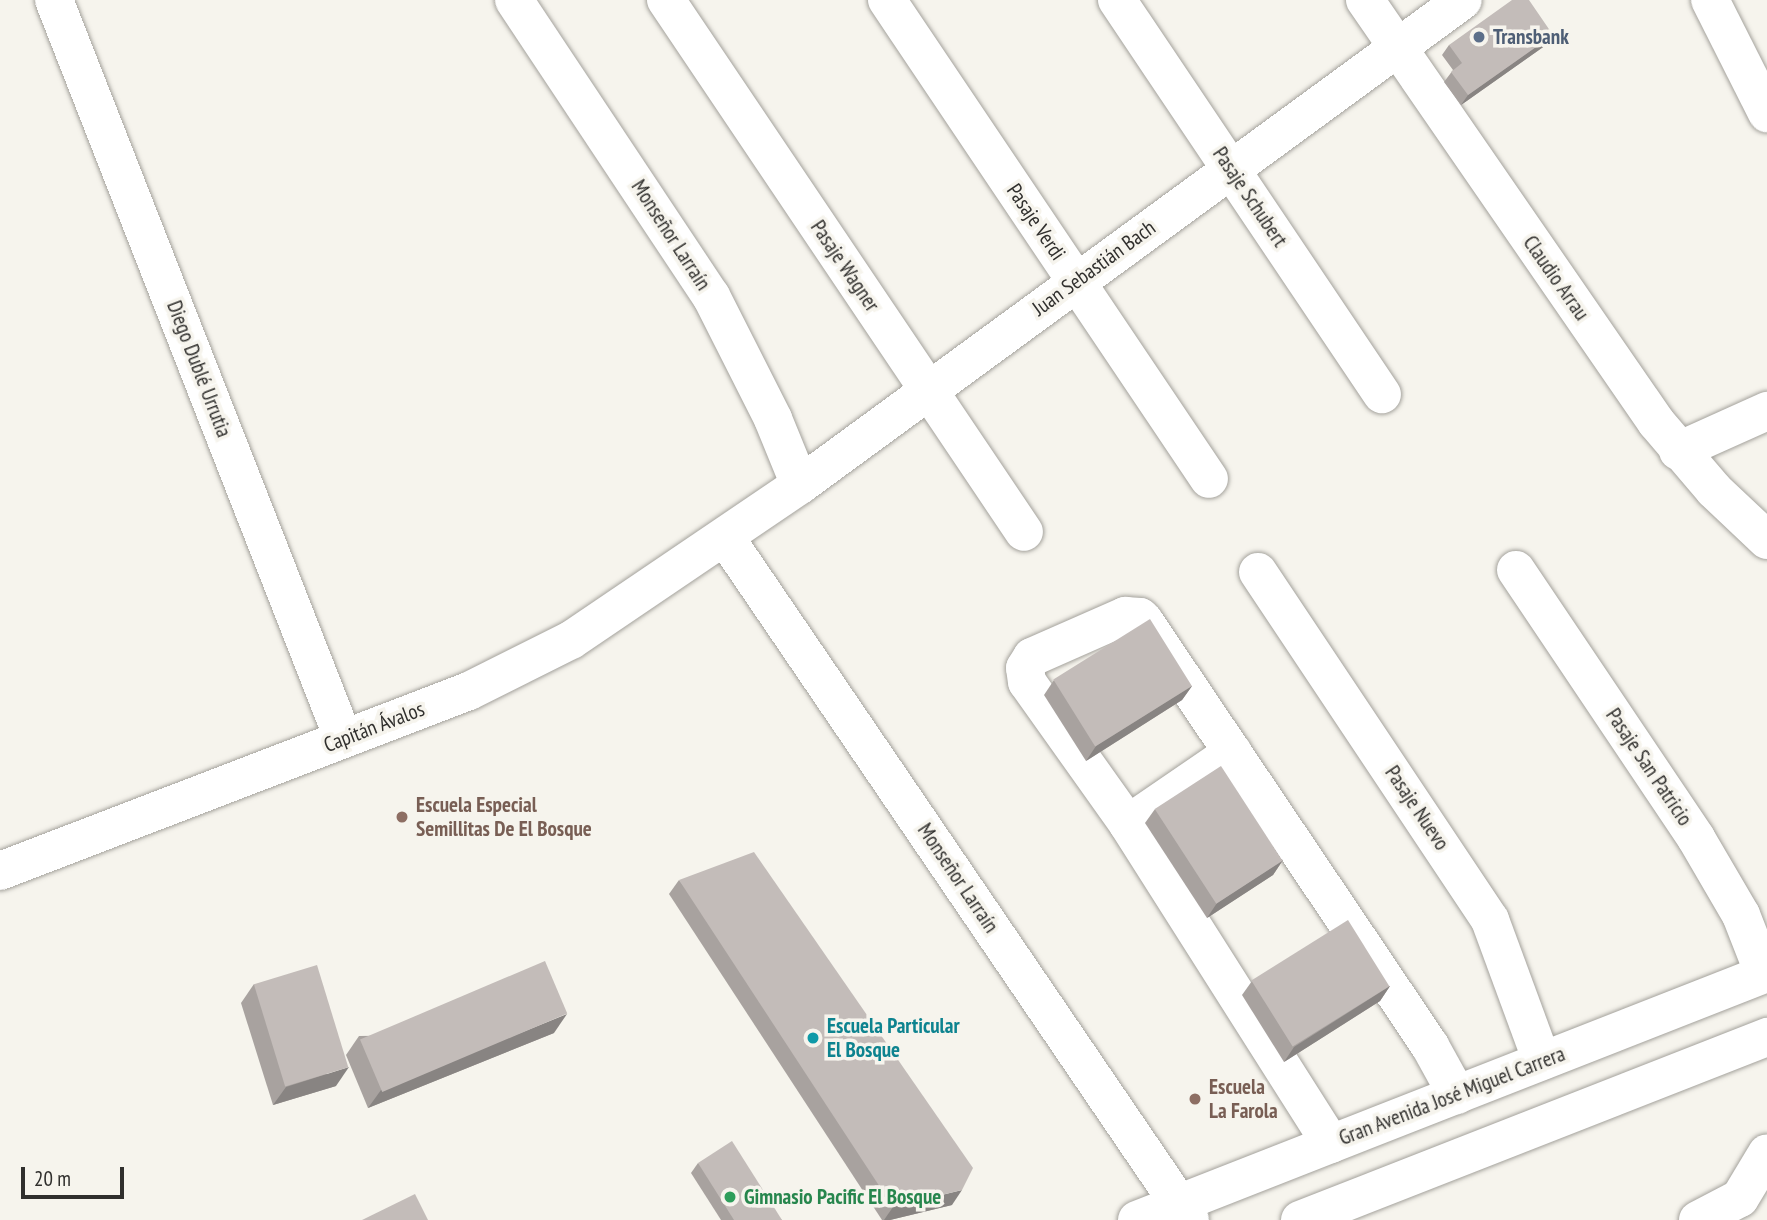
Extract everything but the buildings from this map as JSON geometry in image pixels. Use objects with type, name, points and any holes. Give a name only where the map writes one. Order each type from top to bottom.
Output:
[{"type":"street","name":"Diego Dublé Urrutia","points":[[54,0],[343,738]]},
{"type":"street","name":"Monseñor Larraín","points":[[514,0],[710,296],[774,419],[800,485]]},
{"type":"street","name":"Pasaje Wagner","points":[[666,0],[1024,532]]},
{"type":"street","name":"Pasaje Verdi","points":[[887,0],[1209,479]]},
{"type":"street","name":"Pasaje Schubert","points":[[1117,0],[1382,394]]},
{"type":"street","name":"Claudio Arrau","points":[[1365,0],[1678,451],[1714,490],[1767,540]]},
{"type":"street","name":"Juan Sebastián Bach","points":[[725,537],[800,485],[1462,0]]},
{"type":"street","points":[[1710,0],[1767,113]]},
{"type":"street","points":[[1678,451],[1767,411]]},
{"type":"street","name":"Capitán Ávalos","points":[[0,871],[469,691],[520,667],[611,615],[725,537]]},
{"type":"street","name":"Monseñor Larraín","points":[[725,537],[1184,1212]]},
{"type":"street","name":"Pasaje San Patricio","points":[[1516,569],[1696,838],[1741,915],[1765,974]]},
{"type":"street","name":"Pasaje Nuevo","points":[[1258,572],[1490,920],[1542,1061]]},
{"type":"street","points":[[1331,1144],[1128,824],[1027,682],[1025,668],[1032,657],[1125,616],[1140,617],[1150,626],[1430,1046],[1457,1095]]},
{"type":"street","points":[[1128,824],[1233,752]]},
{"type":"street","name":"Gran Avenida José Miguel Carrera","points":[[1137,1220],[1184,1212],[1331,1144],[1765,974]]},
{"type":"street","points":[[1300,1220],[1767,1037]]},
{"type":"street","points":[[1698,1220],[1740,1198],[1767,1153]]},
{"type":"place","name":"Transbank","points":[[1479,37]]},
{"type":"place","name":"Escuela Especial Semillitas De El Bosque","points":[[402,817]]},
{"type":"place","name":"Escuela Particular El Bosque","points":[[813,1038]]},
{"type":"place","name":"Escuela La Farola","points":[[1195,1099]]},
{"type":"place","name":"Gimnasio Pacific El Bosque","points":[[730,1197]]}]
